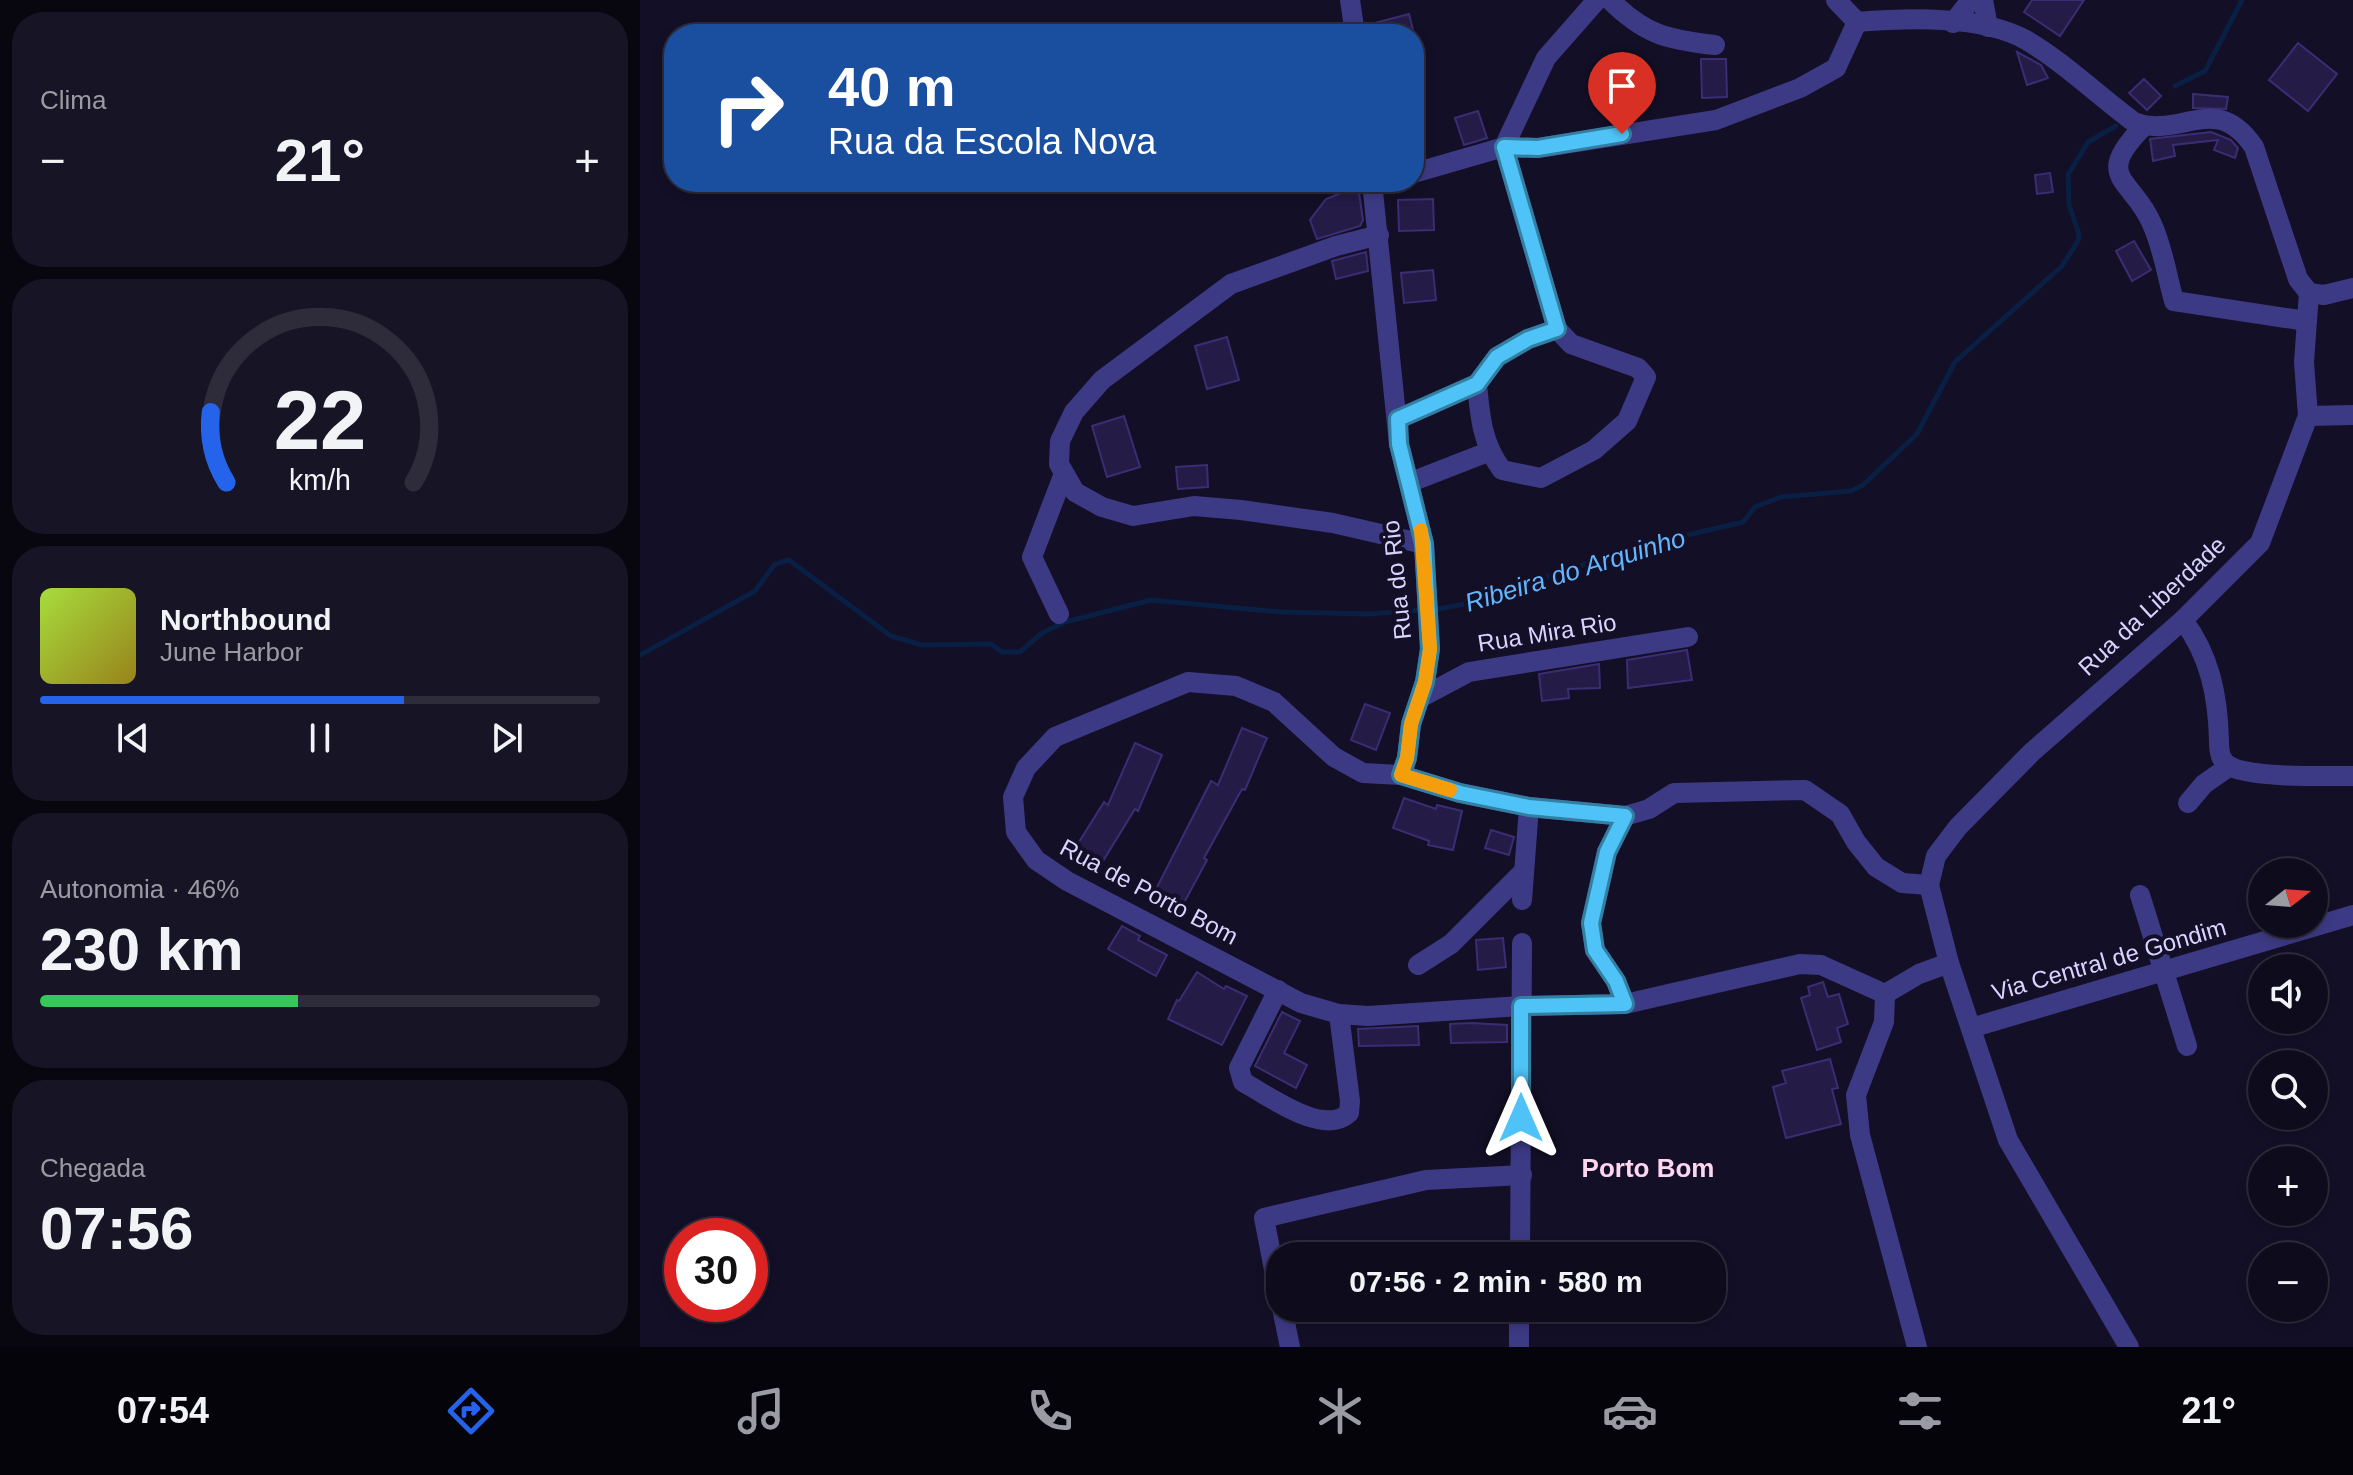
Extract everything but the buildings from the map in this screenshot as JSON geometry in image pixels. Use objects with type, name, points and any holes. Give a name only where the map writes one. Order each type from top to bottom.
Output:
[{"type":"street","points":[[1350,0],[1354,24]]},
{"type":"street","points":[[1477,384],[1481,430],[1488,452],[1502,470],[1541,478],[1594,450],[1627,421],[1646,377],[1638,368],[1571,344],[1557,329],[1504,147],[1546,58],[1597,0]]},
{"type":"street","points":[[1610,0],[1647,31],[1677,41],[1715,45]]},
{"type":"street","points":[[1836,0],[1857,22]]},
{"type":"street","points":[[1953,23],[1971,0]]},
{"type":"street","points":[[1983,0],[1988,27]]},
{"type":"street","points":[[1857,22],[1906,18],[1988,27],[2027,41],[2134,122],[2144,126],[2211,119],[2226,120],[2241,128],[2254,147],[2298,279],[2309,293],[2324,295],[2353,288]]},
{"type":"street","points":[[1424,170],[1504,147],[1538,148],[1716,120],[1800,88],[1836,68],[1857,22]]},
{"type":"street","points":[[2144,126],[2124,146],[2118,169],[2121,183],[2150,218],[2174,301],[2306,321]]},
{"type":"street","name":"Rua do Rio","points":[[1378,192],[1379,235],[1399,444],[1411,482],[1424,544],[1429,622],[1430,649],[1401,775]]},
{"type":"street","points":[[1379,235],[1336,246],[1231,284],[1102,380],[1074,412],[1060,441],[1059,464],[1063,476],[1075,492],[1102,507],[1133,516],[1194,506],[1241,510],[1333,523],[1424,544]]},
{"type":"street","name":"Rua da Liberdade","points":[[1929,885],[1936,856],[1958,827],[2032,752],[2183,620],[2260,543],[2308,416],[2304,362],[2309,293]]},
{"type":"street","points":[[1398,419],[1477,384],[1497,357],[1528,339],[1557,329]]},
{"type":"street","points":[[2308,416],[2353,415]]},
{"type":"street","points":[[1411,482],[1488,452]]},
{"type":"street","points":[[1059,614],[1032,557],[1063,476]]},
{"type":"street","points":[[2183,620],[2198,640],[2214,682],[2219,755],[2230,766],[2276,774],[2353,776]]},
{"type":"street","name":"Rua Mira Rio","points":[[1420,698],[1469,672],[1688,637]]},
{"type":"street","name":"Rua de Porto Bom","points":[[1885,994],[1821,965],[1800,964],[1625,1004],[1521,1006],[1368,1016],[1339,1014],[1318,1009],[1278,990],[1067,881],[1036,860],[1016,832],[1013,797],[1026,768],[1055,737],[1188,682],[1236,686],[1274,702],[1334,757],[1363,773],[1401,775],[1460,793],[1529,807],[1625,816],[1649,809],[1674,793],[1805,790],[1840,814],[1856,842],[1876,867],[1902,883],[1929,885]]},
{"type":"street","points":[[2188,803],[2204,784],[2230,766]]},
{"type":"street","points":[[1522,900],[1529,807]]},
{"type":"street","points":[[1625,816],[1607,852],[1591,923],[1595,950],[1616,981],[1625,1004]]},
{"type":"street","points":[[1418,965],[1451,944],[1524,871]]},
{"type":"street","points":[[1929,885],[1949,963],[2008,1140],[2129,1347]]},
{"type":"street","points":[[2140,895],[2187,1046]]},
{"type":"street","name":"Via Central de Gondim","points":[[1971,1028],[2353,915]]},
{"type":"street","points":[[1520,1242],[1522,943]]},
{"type":"street","points":[[1917,1347],[1860,1135],[1856,1095],[1884,1022],[1885,994],[1919,974],[1949,963]]},
{"type":"street","points":[[1278,990],[1239,1068],[1243,1082],[1299,1113],[1326,1123],[1342,1119],[1349,1113],[1339,1014]]},
{"type":"street","points":[[1269,1242],[1264,1218],[1426,1180],[1522,1175]]},
{"type":"street","points":[[1285,1322],[1290,1347]]},
{"type":"street","points":[[1519,1322],[1519,1347]]},
{"type":"waterway","name":"Ribeira do Arquinho","points":[[2175,86],[2205,71],[2242,0]]},
{"type":"waterway","name":"Ribeira do Arquinho","points":[[1433,610],[1485,600],[1527,583],[1649,544],[1743,522],[1755,507],[1781,497],[1851,491],[1863,485],[1917,434],[1955,362],[2062,266],[2078,241],[2079,234],[2069,205],[2068,175],[2088,142],[2116,126]]},
{"type":"waterway","name":"Ribeira do Arquinho","points":[[640,655],[755,591],[775,564],[789,560],[891,636],[922,645],[991,644],[1002,652],[1020,652],[1042,633],[1065,622],[1151,600],[1281,612],[1369,614],[1423,610]]},
{"type":"slow traffic","points":[[1421,530],[1430,649],[1425,682],[1411,724],[1407,758],[1401,775],[1450,790]]},
{"type":"district","name":"Porto Bom","points":[[1648,1168]]},
{"type":"route","points":[[1521,1118],[1521,1006],[1625,1004],[1616,981],[1595,950],[1591,923],[1607,852],[1625,816],[1529,807],[1460,793],[1401,775],[1407,758],[1411,724],[1425,682],[1430,649],[1424,544],[1411,482],[1399,444],[1398,419],[1477,384],[1497,357],[1528,339],[1557,329],[1504,147],[1538,148],[1622,134]]}]
